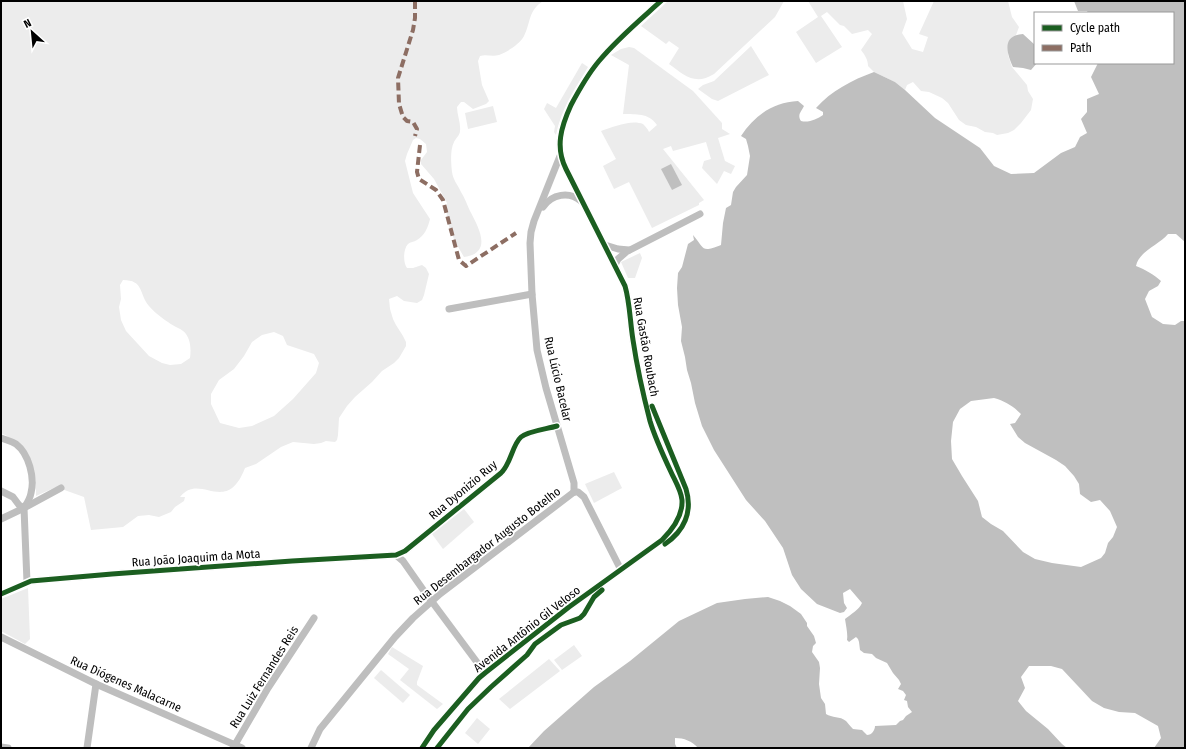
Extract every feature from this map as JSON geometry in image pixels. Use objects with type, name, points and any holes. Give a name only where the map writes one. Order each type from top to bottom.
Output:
[{"type":"street","points":[[560,156],[561,131],[563,124],[586,79],[605,54],[660,1]]},
{"type":"street","name":"Rua Gastão Roubach","points":[[560,156],[626,290],[639,376],[650,422],[680,491],[682,501],[678,518],[674,527],[668,534],[621,570]]},
{"type":"street","name":"Rua Lúcio Bacelar","points":[[560,156],[534,221],[530,237],[532,294],[538,351],[546,388],[574,483],[574,492]]},
{"type":"street","points":[[537,215],[548,201],[559,195],[571,196],[582,201]]},
{"type":"street","points":[[615,265],[620,256],[629,250],[700,214]]},
{"type":"street","points":[[605,245],[618,249],[629,250]]},
{"type":"street","points":[[449,309],[532,294]]},
{"type":"street","name":"Rua Dyonizio Ruy","points":[[396,555],[405,551],[501,473],[507,466],[517,441],[521,437],[557,426]]},
{"type":"street","points":[[1,438],[12,442],[25,454],[32,477],[31,493],[24,508],[27,582]]},
{"type":"street","points":[[1,519],[61,488]]},
{"type":"street","points":[[1,491],[13,496],[19,505],[24,508]]},
{"type":"street","points":[[574,492],[578,492],[584,497],[621,570]]},
{"type":"street","name":"Rua Desembargador Augusto Botelho","points":[[311,748],[320,729],[395,637],[413,618],[574,492]]},
{"type":"street","points":[[396,555],[403,561],[485,673]]},
{"type":"street","name":"Rua João Joaquim da Mota","points":[[1,594],[27,582],[112,574],[318,559],[396,555]]},
{"type":"street","name":"Avenida Antônio Gil Veloso","points":[[422,748],[434,730],[479,678],[569,607],[621,570]]},
{"type":"street","name":"Rua Luiz Fernandes Reis","points":[[237,747],[268,688],[314,618]]},
{"type":"street","name":"Rua Diógenes Malacarne","points":[[1,637],[96,684],[237,747]]},
{"type":"street","points":[[87,748],[96,684]]},
{"type":"street","points":[[1,747],[8,748]]},
{"type":"shaded area","points":[[1,1],[543,1],[532,13],[524,36],[516,45],[499,55],[480,56],[478,61],[482,85],[489,101],[486,104],[473,109],[464,102],[461,102],[457,107],[460,131],[452,149],[452,172],[454,180],[464,197],[480,232],[481,245],[478,251],[473,255],[464,257],[453,238],[448,224],[446,210],[447,203],[434,179],[421,164],[421,160],[427,152],[426,144],[420,139],[416,138],[413,140],[405,161],[413,193],[430,219],[424,234],[416,241],[409,243],[406,246],[404,260],[407,268],[422,265],[426,268],[429,274],[424,295],[422,300],[417,303],[404,301],[397,296],[389,299],[393,319],[406,342],[406,346],[399,358],[382,371],[347,406],[339,418],[338,435],[335,442],[326,441],[314,444],[293,442],[281,447],[256,464],[245,468],[238,482],[230,490],[221,492],[196,488],[188,490],[180,497],[185,497],[184,501],[175,507],[171,512],[159,517],[149,515],[138,516],[123,527],[91,530],[84,497],[56,487],[36,496],[36,481],[29,461],[7,436],[1,433]],"holes":[[[123,280],[135,282],[151,308],[170,324],[185,332],[190,343],[190,358],[181,364],[170,365],[162,363],[149,356],[126,331],[121,320],[119,307],[121,299],[120,285]],[[274,332],[283,336],[287,345],[314,354],[319,363],[316,373],[293,399],[274,416],[252,426],[239,428],[220,423],[211,404],[211,394],[219,380],[234,369],[252,342],[262,335]]]},
{"type":"shaded area","points":[[668,1],[784,1],[775,17],[714,74],[701,79],[695,79],[690,78],[669,64],[679,48],[669,41],[666,44],[641,26]]},
{"type":"shaded area","points":[[808,1],[903,1],[907,19],[902,33],[912,49],[923,52],[928,37],[919,34],[934,1],[1008,1],[1012,17],[1019,27],[1016,35],[1010,40],[1008,55],[1012,67],[1027,85],[1028,91],[1033,99],[1031,110],[1014,130],[1008,133],[997,135],[966,125],[959,120],[948,103],[942,98],[929,92],[921,91],[913,82],[907,85],[905,90],[895,82],[874,72],[868,66],[866,58],[861,50],[872,34],[868,30],[852,34],[827,12],[821,16],[842,47],[816,63],[796,32],[818,17]]},
{"type":"shaded area","points":[[1074,1],[1185,1],[1185,242],[1176,234],[1168,234],[1141,256],[1136,266],[1149,272],[1161,281],[1158,286],[1149,291],[1145,299],[1152,317],[1163,324],[1175,325],[1181,321],[1185,321],[1185,748],[1154,748],[1161,738],[1158,726],[1135,713],[1119,712],[1104,708],[1092,701],[1062,669],[1051,666],[1029,666],[1021,677],[1025,688],[1018,701],[1026,711],[1048,729],[1067,748],[698,748],[688,740],[675,738],[677,748],[528,748],[544,731],[594,687],[630,661],[679,621],[717,603],[745,599],[768,597],[790,606],[801,614],[814,636],[816,643],[813,646],[812,652],[819,662],[819,684],[821,698],[825,704],[826,714],[844,719],[853,729],[862,730],[867,735],[873,732],[875,726],[896,725],[912,712],[908,707],[907,701],[904,700],[906,695],[903,691],[898,689],[901,684],[899,680],[887,663],[876,658],[872,654],[864,653],[860,650],[859,642],[856,637],[849,642],[847,640],[845,619],[857,610],[862,603],[850,589],[843,593],[844,603],[847,608],[844,612],[840,613],[817,604],[801,589],[792,575],[783,548],[765,521],[746,500],[714,450],[702,426],[695,403],[681,341],[682,327],[677,288],[678,273],[682,267],[688,244],[694,240],[693,235],[704,248],[710,249],[721,245],[726,208],[731,205],[733,192],[736,187],[747,175],[750,156],[746,139],[741,136],[752,122],[772,107],[798,101],[804,106],[799,115],[801,121],[816,119],[823,115],[823,112],[816,108],[828,96],[850,82],[874,72],[895,82],[935,118],[980,148],[994,166],[1011,174],[1034,173],[1061,153],[1075,147],[1080,137],[1087,133],[1081,119],[1087,112],[1087,99],[1099,94],[1091,77],[1098,64],[1174,64],[1174,12],[1078,11]],"holes":[[[994,398],[1009,404],[1021,414],[1015,423],[1010,424],[1018,437],[1025,443],[1065,466],[1079,484],[1080,494],[1091,502],[1100,500],[1110,511],[1117,527],[1113,537],[1108,543],[1105,553],[1101,558],[1081,567],[1035,559],[1023,552],[1003,531],[982,517],[978,501],[952,459],[951,441],[953,422],[960,409],[971,401]]]},
{"type":"shaded area","points":[[1023,34],[1034,44],[1034,64],[1036,64],[1031,70],[1013,67],[1009,56],[1008,46],[1011,38],[1016,35]]},
{"type":"shaded area","points":[[751,46],[769,75],[718,101],[712,99],[698,89],[703,85],[714,81]]},
{"type":"shaded area","points":[[629,47],[634,48],[693,91],[722,123],[722,129],[730,134],[718,138],[725,161],[735,166],[731,174],[724,171],[717,184],[702,168],[704,161],[711,159],[706,142],[673,151],[671,146],[663,149],[704,200],[699,203],[699,205],[652,228],[629,182],[614,189],[603,166],[616,159],[601,131],[633,122],[643,124],[649,132],[657,125],[646,116],[637,114],[623,114],[629,65],[611,55],[621,49]]},
{"type":"shaded area","points":[[582,63],[588,67],[573,91],[561,116],[556,135],[554,132],[555,126],[544,109],[547,103],[556,108]]},
{"type":"shaded area","points":[[493,106],[497,122],[468,129],[465,113]]},
{"type":"shaded area","points":[[671,164],[682,185],[672,190],[661,169]]},
{"type":"shaded area","points":[[640,253],[642,258],[635,278],[628,278],[621,262]]},
{"type":"shaded area","points":[[614,472],[622,488],[594,503],[585,484]]},
{"type":"shaded area","points":[[464,509],[474,522],[443,549],[432,534]]},
{"type":"shaded area","points":[[28,588],[30,639],[25,644],[1,631],[1,599]]},
{"type":"shaded area","points":[[574,645],[582,656],[562,670],[554,660]]},
{"type":"shaded area","points":[[392,647],[423,666],[417,685],[443,704],[437,709],[400,680],[409,669],[388,654]]},
{"type":"shaded area","points":[[549,659],[560,671],[510,709],[499,699]]},
{"type":"shaded area","points":[[381,670],[410,695],[403,703],[374,678]]},
{"type":"shaded area","points":[[477,718],[490,729],[478,744],[465,733]]},
{"type":"marked path","points":[[415,1],[413,30],[398,78],[399,104],[403,117],[407,121],[413,122],[417,129],[415,136]]},
{"type":"marked path","points":[[420,145],[417,172],[419,179],[436,190],[443,200],[459,260],[466,266],[516,233]]},
{"type":"cycle path","points":[[422,748],[434,730],[479,678],[569,607],[662,540],[673,527],[681,512],[682,500],[678,486],[657,440],[647,411],[636,360],[625,286],[566,169],[560,145],[562,129],[567,113],[591,71],[613,45],[661,1]]},
{"type":"cycle path","points":[[652,406],[688,497],[687,513],[682,527],[672,539],[665,544]]},
{"type":"cycle path","points":[[1,594],[31,581],[292,561],[396,555],[405,551],[501,473],[507,465],[515,445],[521,437],[533,432],[557,426]]},
{"type":"cycle path","points":[[437,748],[468,709],[527,655],[535,644],[561,625],[580,618],[594,597],[602,590]]}]
